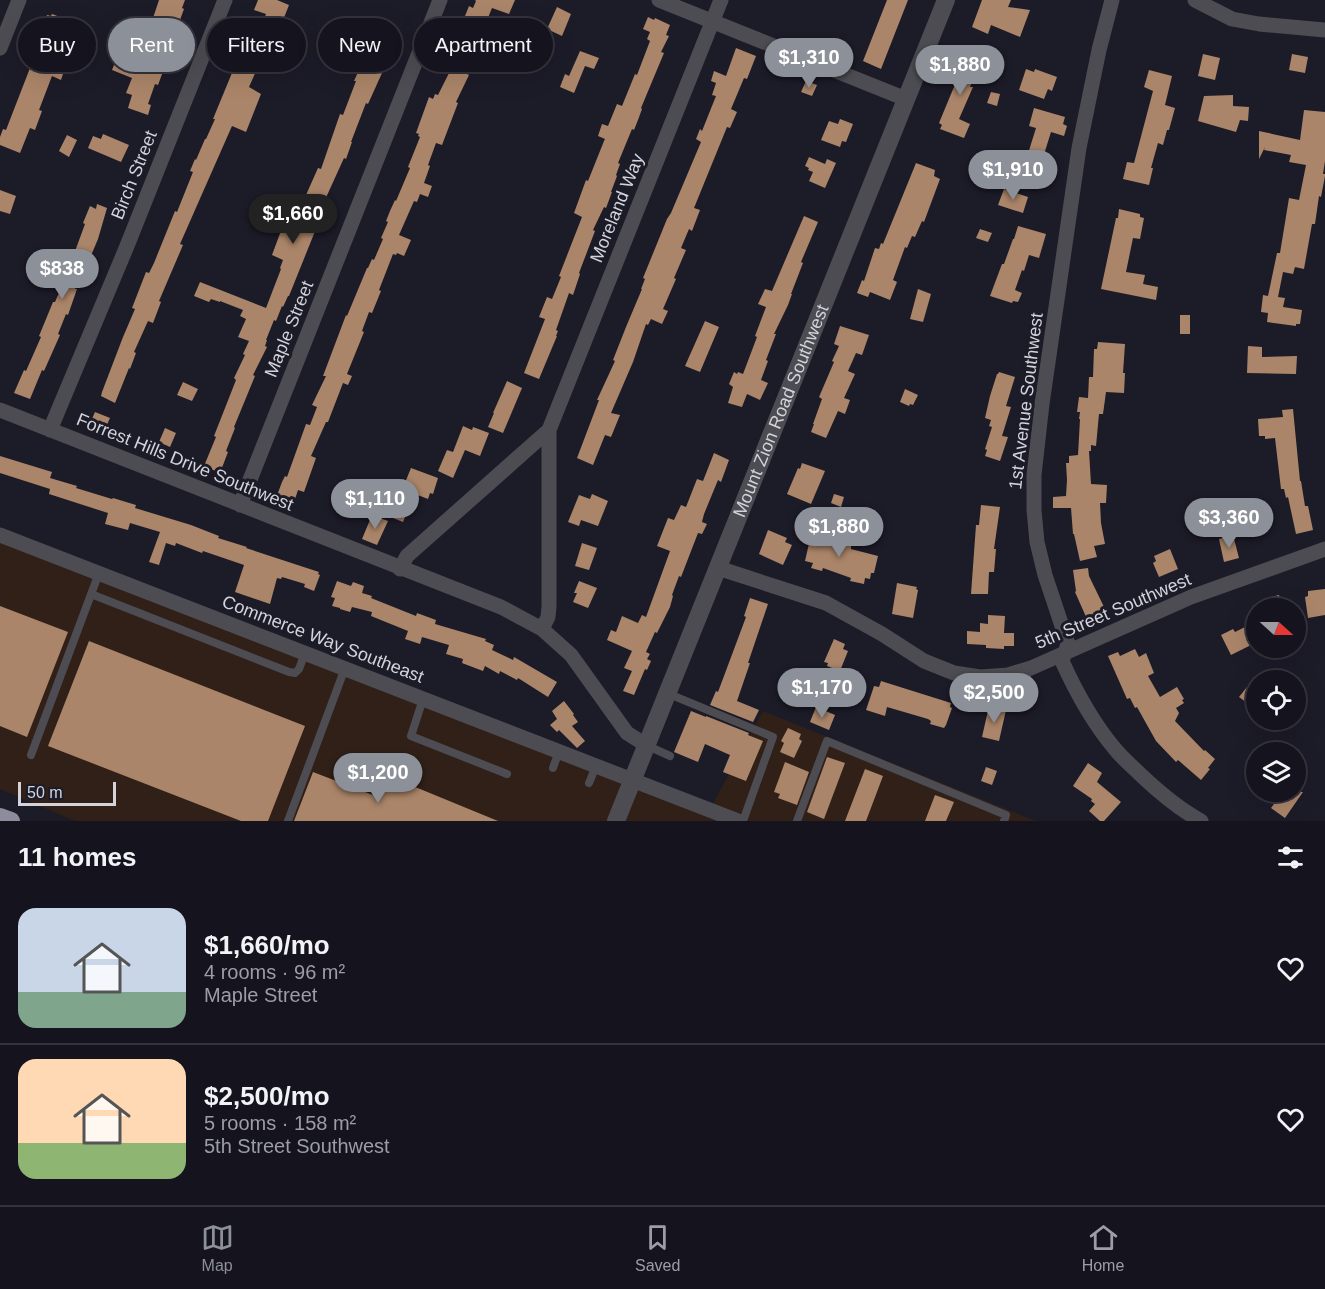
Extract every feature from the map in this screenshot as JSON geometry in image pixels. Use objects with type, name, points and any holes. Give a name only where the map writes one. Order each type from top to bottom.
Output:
[{"type":"highway","points":[[0,819],[11,821]]},
{"type":"street","points":[[0,48],[19,0]]},
{"type":"street","name":"Birch Street","points":[[50,430],[127,246],[225,0]]},
{"type":"street","name":"Maple Street","points":[[240,505],[440,0]]},
{"type":"street","points":[[659,0],[906,99]]},
{"type":"street","name":"Moreland Way","points":[[542,629],[548,617],[549,607],[549,430],[721,0]]},
{"type":"street","name":"Mount Zion Road Southwest","points":[[616,821],[946,0]]},
{"type":"street","name":"1st Avenue Southwest","points":[[1112,0],[1099,50],[1079,148],[1042,405],[1034,476],[1037,542],[1045,575],[1068,644],[1062,661],[1091,717],[1115,749],[1160,793],[1201,821]]},
{"type":"street","points":[[1195,0],[1232,19],[1325,30]]},
{"type":"street","name":"Forrest Hills Drive Southwest","points":[[0,410],[501,608],[542,629],[571,655],[627,733],[646,745]]},
{"type":"street","name":"Moreland Way","points":[[400,568],[407,556],[549,430]]},
{"type":"street","name":"Commerce Way Southeast","points":[[0,534],[633,780]]},
{"type":"street","name":"5th Street Southwest","points":[[718,568],[826,603],[882,634],[924,661],[954,673],[980,677],[1008,675],[1031,668],[1191,597],[1325,549]]},
{"type":"street","points":[[633,780],[741,821]]},
{"type":"lane","points":[[31,755],[99,573]]},
{"type":"lane","points":[[91,594],[289,672],[294,673],[299,669],[305,653]]},
{"type":"lane","points":[[288,821],[345,668]]},
{"type":"lane","points":[[667,694],[773,737],[741,821]]},
{"type":"lane","points":[[423,699],[411,736],[507,774]]},
{"type":"lane","points":[[797,821],[827,741],[1006,815],[1004,821]]},
{"type":"lane","points":[[646,745],[670,756]]},
{"type":"lane","points":[[553,768],[559,752]]},
{"type":"lane","points":[[589,783],[596,766]]},
{"type":"shaded area","points":[[0,527],[710,809],[763,711],[1036,821],[75,821],[0,789]]},
{"type":"building","points":[[159,0],[185,0],[181,18],[153,18]]},
{"type":"building","points":[[258,0],[277,0],[289,5],[284,18],[264,18],[266,14],[254,10]]},
{"type":"building","points":[[515,0],[509,14],[492,8],[488,18],[464,18],[469,6],[473,8],[476,1]]},
{"type":"building","points":[[887,0],[908,0],[881,69],[863,61]]},
{"type":"building","points":[[982,0],[1011,0],[1008,7],[1030,10],[1020,37],[991,25],[988,34],[972,27]]},
{"type":"building","points":[[557,7],[571,14],[562,36],[553,32],[552,18]]},
{"type":"building","points":[[52,14],[62,18],[46,18],[47,15]]},
{"type":"building","points":[[648,17],[670,25],[666,35],[669,36],[661,52],[664,53],[634,130],[632,129],[618,163],[620,164],[612,192],[593,230],[595,231],[573,295],[569,293],[556,330],[558,331],[557,336],[539,379],[524,373],[545,319],[539,317],[547,297],[552,299],[582,217],[574,213],[605,139],[598,136],[602,124],[608,126],[617,104],[622,106],[650,41],[647,39],[650,32],[643,29]]},
{"type":"building","points":[[736,48],[756,56],[731,109],[737,112],[730,128],[727,127],[694,208],[700,210],[692,231],[689,229],[681,248],[686,250],[663,309],[668,311],[662,324],[651,319],[648,325],[646,324],[633,362],[611,413],[620,415],[611,437],[605,435],[593,465],[577,458],[599,400],[597,400],[615,361],[613,360],[642,289],[645,279],[643,278],[701,142],[696,139],[700,129],[702,131],[716,96],[712,95],[716,83],[711,81],[714,71],[726,76]]},
{"type":"building","points":[[967,49],[982,55],[970,87],[973,87],[959,119],[970,124],[964,138],[940,129],[942,125],[939,123],[961,70],[959,69]]},
{"type":"building","points":[[580,51],[599,58],[594,69],[585,66],[574,93],[560,87],[565,74],[569,76]]},
{"type":"building","points":[[1203,54],[1220,58],[1215,80],[1198,76]]},
{"type":"building","points":[[1292,54],[1308,57],[1305,73],[1289,70]]},
{"type":"building","points":[[1026,69],[1034,72],[1035,69],[1057,77],[1052,91],[1048,89],[1044,99],[1019,90]]},
{"type":"building","points":[[1149,70],[1172,76],[1165,105],[1175,108],[1163,145],[1158,143],[1149,185],[1123,179],[1127,162],[1134,163],[1153,91],[1144,87]]},
{"type":"building","points":[[28,72],[64,72],[61,80],[52,76],[39,110],[42,111],[35,130],[30,128],[20,153],[0,145],[3,129],[6,130]]},
{"type":"building","points":[[117,72],[163,72],[158,85],[155,84],[148,104],[151,105],[148,115],[128,108],[132,95],[126,93],[132,78]]},
{"type":"building","points":[[232,72],[256,72],[249,87],[261,94],[246,132],[232,126],[180,244],[183,245],[159,301],[161,302],[153,323],[148,321],[115,403],[101,396],[102,392],[135,309],[132,308],[146,272],[149,273],[175,211],[177,212],[193,172],[190,171],[215,119],[213,119]]},
{"type":"building","points":[[358,72],[382,73],[368,104],[366,103],[346,159],[344,158],[324,202],[324,209],[289,296],[276,321],[274,320],[266,340],[265,346],[267,347],[253,375],[255,376],[234,427],[220,473],[204,466],[249,341],[238,337],[246,319],[240,316],[243,310],[220,301],[211,299],[209,302],[194,296],[200,282],[266,308],[283,260],[272,255],[285,220],[298,224],[306,205],[302,204],[318,168],[321,169],[340,114],[343,115],[356,81],[354,81]]},
{"type":"building","points":[[450,72],[463,72],[469,75],[456,102],[458,103],[442,145],[436,143],[428,165],[430,166],[424,183],[432,186],[428,197],[420,194],[417,202],[414,201],[399,235],[411,240],[404,256],[393,254],[379,290],[381,291],[372,313],[369,312],[362,331],[364,332],[347,374],[352,376],[348,385],[343,383],[328,422],[311,456],[316,458],[304,492],[298,490],[295,499],[288,497],[286,502],[276,498],[285,476],[287,477],[306,424],[310,425],[317,407],[312,405],[326,376],[323,376],[346,315],[383,239],[381,238],[388,222],[386,221],[410,168],[408,167],[420,137],[416,133],[429,97],[433,99],[435,94],[438,95]]},
{"type":"building","points":[[806,81],[817,85],[812,96],[801,92]]},
{"type":"building","points":[[991,92],[1000,94],[997,106],[987,103]]},
{"type":"building","points":[[1233,95],[1233,106],[1249,107],[1248,121],[1240,120],[1236,132],[1198,121],[1204,96]]},
{"type":"building","points":[[1034,108],[1065,117],[1063,124],[1067,126],[1064,136],[1051,132],[1041,164],[1026,160],[1036,128],[1029,126]]},
{"type":"building","points":[[1304,110],[1325,112],[1323,174],[1325,176],[1315,224],[1312,224],[1304,269],[1295,267],[1293,274],[1283,272],[1278,297],[1285,298],[1283,307],[1302,310],[1300,324],[1296,326],[1267,322],[1268,313],[1261,312],[1263,295],[1268,296],[1277,253],[1280,253],[1289,198],[1299,200],[1306,165],[1289,162],[1291,155],[1264,150],[1265,147],[1259,159],[1259,131],[1300,140]]},
{"type":"building","points":[[840,119],[853,124],[846,142],[842,141],[840,147],[821,140],[829,121],[838,124]]},
{"type":"building","points":[[103,134],[129,145],[121,162],[88,148],[93,136],[101,139]]},
{"type":"building","points":[[67,135],[77,140],[69,157],[59,151]]},
{"type":"building","points":[[809,157],[825,164],[827,159],[836,163],[825,188],[809,181],[813,172],[805,166]]},
{"type":"building","points":[[916,163],[935,170],[934,176],[940,179],[924,222],[922,221],[915,237],[912,236],[907,248],[905,247],[893,280],[897,282],[890,300],[870,292],[868,297],[857,293],[862,280],[864,281],[875,248],[879,249],[881,243],[883,244]]},
{"type":"building","points":[[1004,189],[1028,197],[1023,213],[998,205]]},
{"type":"building","points":[[0,190],[16,196],[10,214],[0,211]]},
{"type":"building","points":[[97,204],[107,208],[98,239],[75,289],[77,289],[68,315],[66,314],[58,334],[60,335],[30,399],[14,393],[24,370],[26,371],[53,302],[64,281],[48,275],[54,259],[70,265],[90,206],[96,209]]},
{"type":"building","points":[[1119,209],[1140,214],[1140,217],[1144,218],[1140,239],[1133,238],[1126,272],[1145,275],[1143,284],[1158,287],[1156,300],[1101,289]]},
{"type":"building","points":[[804,216],[818,222],[801,262],[803,263],[788,305],[774,334],[776,334],[761,380],[768,383],[760,400],[747,394],[742,407],[728,403],[733,387],[729,384],[734,372],[743,374],[757,337],[755,336],[766,307],[758,304],[765,289],[772,291]]},
{"type":"building","points":[[1018,226],[1046,234],[1039,258],[1029,255],[1015,290],[1022,293],[1018,302],[1013,301],[1012,303],[990,296]]},
{"type":"building","points":[[980,229],[992,233],[988,242],[976,238]]},
{"type":"building","points":[[918,289],[931,294],[923,322],[910,319]]},
{"type":"building","points":[[1180,315],[1190,315],[1190,334],[1180,334]]},
{"type":"building","points":[[705,321],[719,327],[700,372],[685,366]]},
{"type":"building","points":[[840,326],[869,335],[862,355],[856,353],[848,371],[855,374],[844,398],[850,400],[845,414],[838,411],[826,438],[811,432],[822,399],[819,397],[839,346],[834,344]]},
{"type":"building","points":[[1098,342],[1125,344],[1124,393],[1106,392],[1103,414],[1099,414],[1096,446],[1091,445],[1091,451],[1089,451],[1091,484],[1107,485],[1106,503],[1100,503],[1105,544],[1094,546],[1097,557],[1080,561],[1073,534],[1071,508],[1053,508],[1053,497],[1066,496],[1066,463],[1069,463],[1069,456],[1078,455],[1079,397],[1088,398],[1089,377],[1093,377],[1094,349],[1097,349]]},
{"type":"building","points":[[1248,346],[1262,347],[1262,357],[1297,356],[1296,374],[1247,373]]},
{"type":"building","points":[[999,372],[1015,377],[1006,406],[1011,407],[1002,436],[1008,437],[1000,461],[985,456],[992,427],[989,426],[991,420],[985,418]]},
{"type":"building","points":[[507,381],[522,388],[503,433],[488,427]]},
{"type":"building","points":[[183,382],[198,389],[192,401],[177,395]]},
{"type":"building","points":[[905,389],[918,395],[913,405],[909,406],[900,402]]},
{"type":"building","points":[[1293,409],[1300,481],[1313,530],[1296,534],[1288,497],[1286,498],[1284,489],[1281,489],[1275,438],[1265,439],[1265,436],[1259,436],[1258,419],[1283,417],[1282,410]]},
{"type":"building","points":[[95,412],[110,418],[106,427],[91,421]]},
{"type":"building","points":[[463,426],[489,433],[480,456],[465,450],[453,478],[438,471],[447,450],[453,452]]},
{"type":"building","points":[[165,428],[176,433],[170,447],[159,442]]},
{"type":"building","points":[[714,453],[729,460],[721,482],[718,480],[704,514],[702,522],[707,524],[702,534],[698,533],[681,577],[679,576],[670,607],[646,652],[650,654],[647,659],[651,661],[634,695],[623,691],[632,671],[624,668],[632,651],[607,640],[611,630],[616,632],[622,616],[638,623],[642,615],[646,617],[670,551],[657,546],[668,518],[674,520],[681,505],[686,507],[697,479],[703,481]]},
{"type":"building","points":[[0,456],[52,472],[50,478],[77,486],[76,488],[136,505],[135,508],[191,525],[219,536],[218,538],[319,572],[314,591],[304,587],[305,584],[282,577],[277,578],[270,604],[235,592],[244,565],[176,543],[175,546],[166,543],[159,565],[149,562],[160,532],[130,523],[128,530],[105,524],[108,513],[49,494],[50,489],[0,473]]},
{"type":"building","points":[[802,463],[825,471],[811,504],[787,494]]},
{"type":"building","points":[[411,468],[438,478],[433,494],[430,493],[428,499],[415,494],[403,522],[388,516]]},
{"type":"building","points":[[592,494],[608,501],[598,526],[581,520],[579,526],[568,522],[579,495],[590,499]]},
{"type":"building","points":[[834,494],[844,497],[841,507],[831,503]]},
{"type":"building","points":[[981,505],[1000,507],[994,549],[996,549],[994,572],[989,572],[988,594],[971,594],[976,525],[979,525]]},
{"type":"building","points":[[372,515],[388,521],[377,545],[362,539]]},
{"type":"building","points":[[813,526],[828,533],[826,538],[851,546],[851,549],[878,556],[874,573],[871,573],[870,579],[865,578],[864,584],[850,581],[851,578],[823,568],[822,571],[811,568],[813,563],[805,561]]},
{"type":"building","points":[[768,530],[787,538],[785,542],[792,545],[783,565],[759,554]]},
{"type":"building","points":[[1233,535],[1239,558],[1224,562],[1219,539]]},
{"type":"building","points":[[582,543],[597,548],[589,570],[575,566]]},
{"type":"building","points":[[1170,549],[1178,569],[1159,577],[1153,563],[1156,561],[1154,556]]},
{"type":"building","points":[[1088,568],[1089,576],[1106,611],[1087,619],[1075,592],[1073,570]]},
{"type":"building","points":[[337,581],[351,586],[353,582],[364,586],[362,593],[372,596],[371,598],[416,616],[417,613],[436,620],[435,624],[486,639],[485,641],[494,645],[492,650],[513,660],[514,657],[557,682],[548,697],[518,678],[517,680],[500,671],[499,674],[485,666],[483,671],[462,663],[463,659],[446,654],[449,645],[422,637],[420,644],[405,639],[408,631],[371,616],[372,612],[352,607],[350,612],[332,606],[335,598],[331,597]]},
{"type":"building","points":[[579,581],[597,588],[588,608],[573,602]]},
{"type":"building","points":[[897,583],[917,587],[913,618],[892,614]]},
{"type":"building","points":[[1325,589],[1325,615],[1308,618],[1305,597],[1308,596],[1308,591]]},
{"type":"building","points":[[750,598],[768,604],[737,701],[759,710],[753,722],[710,705],[716,691],[718,692],[746,617],[744,616]]},
{"type":"building","points":[[0,606],[68,632],[27,737],[0,726]]},
{"type":"building","points":[[988,615],[1005,616],[1004,633],[1014,633],[1014,646],[1004,646],[1004,649],[967,644],[967,631],[980,632],[980,623],[988,624]]},
{"type":"building","points":[[1246,626],[1246,648],[1231,655],[1221,635],[1233,629],[1235,632]]},
{"type":"building","points":[[834,639],[845,644],[843,649],[848,651],[840,671],[827,666],[828,663],[824,662]]},
{"type":"building","points":[[89,641],[305,726],[268,821],[241,821],[48,746]]},
{"type":"building","points":[[1135,649],[1139,657],[1146,653],[1154,673],[1148,676],[1160,697],[1177,687],[1184,703],[1176,708],[1179,713],[1175,721],[1215,759],[1201,780],[1178,760],[1176,762],[1156,741],[1137,707],[1135,708],[1130,698],[1127,699],[1108,656],[1118,652],[1120,656]]},
{"type":"building","points":[[881,681],[951,703],[952,708],[944,728],[930,724],[931,721],[928,719],[887,707],[885,716],[866,710],[874,686],[879,687]]},
{"type":"building","points":[[1246,688],[1246,702],[1239,697]]},
{"type":"building","points":[[564,701],[578,722],[572,726],[585,741],[577,748],[559,730],[557,732],[550,725],[557,719],[552,711]]},
{"type":"building","points":[[989,706],[1006,710],[999,741],[982,737]]},
{"type":"building","points":[[816,707],[835,715],[829,730],[810,722]]},
{"type":"building","points":[[691,711],[749,733],[748,735],[763,741],[746,781],[723,772],[730,755],[705,744],[698,762],[674,752]]},
{"type":"building","points":[[788,728],[801,734],[799,739],[802,741],[794,758],[780,752],[784,743],[781,741]]},
{"type":"building","points":[[827,757],[845,763],[824,819],[807,812]]},
{"type":"building","points":[[785,762],[809,772],[797,805],[778,798],[780,794],[774,792]]},
{"type":"building","points":[[1088,763],[1102,773],[1097,782],[1121,802],[1104,821],[1100,821],[1089,811],[1095,804],[1091,801],[1092,799],[1073,786]]},
{"type":"building","points":[[986,767],[997,771],[992,785],[981,781]]},
{"type":"building","points":[[865,769],[883,776],[866,821],[845,821]]},
{"type":"building","points":[[313,772],[378,797],[386,775],[498,821],[294,821]]},
{"type":"building","points":[[935,795],[954,802],[946,821],[925,821]]},
{"type":"building","points":[[1276,802],[1296,802],[1285,818],[1271,808]]}]
